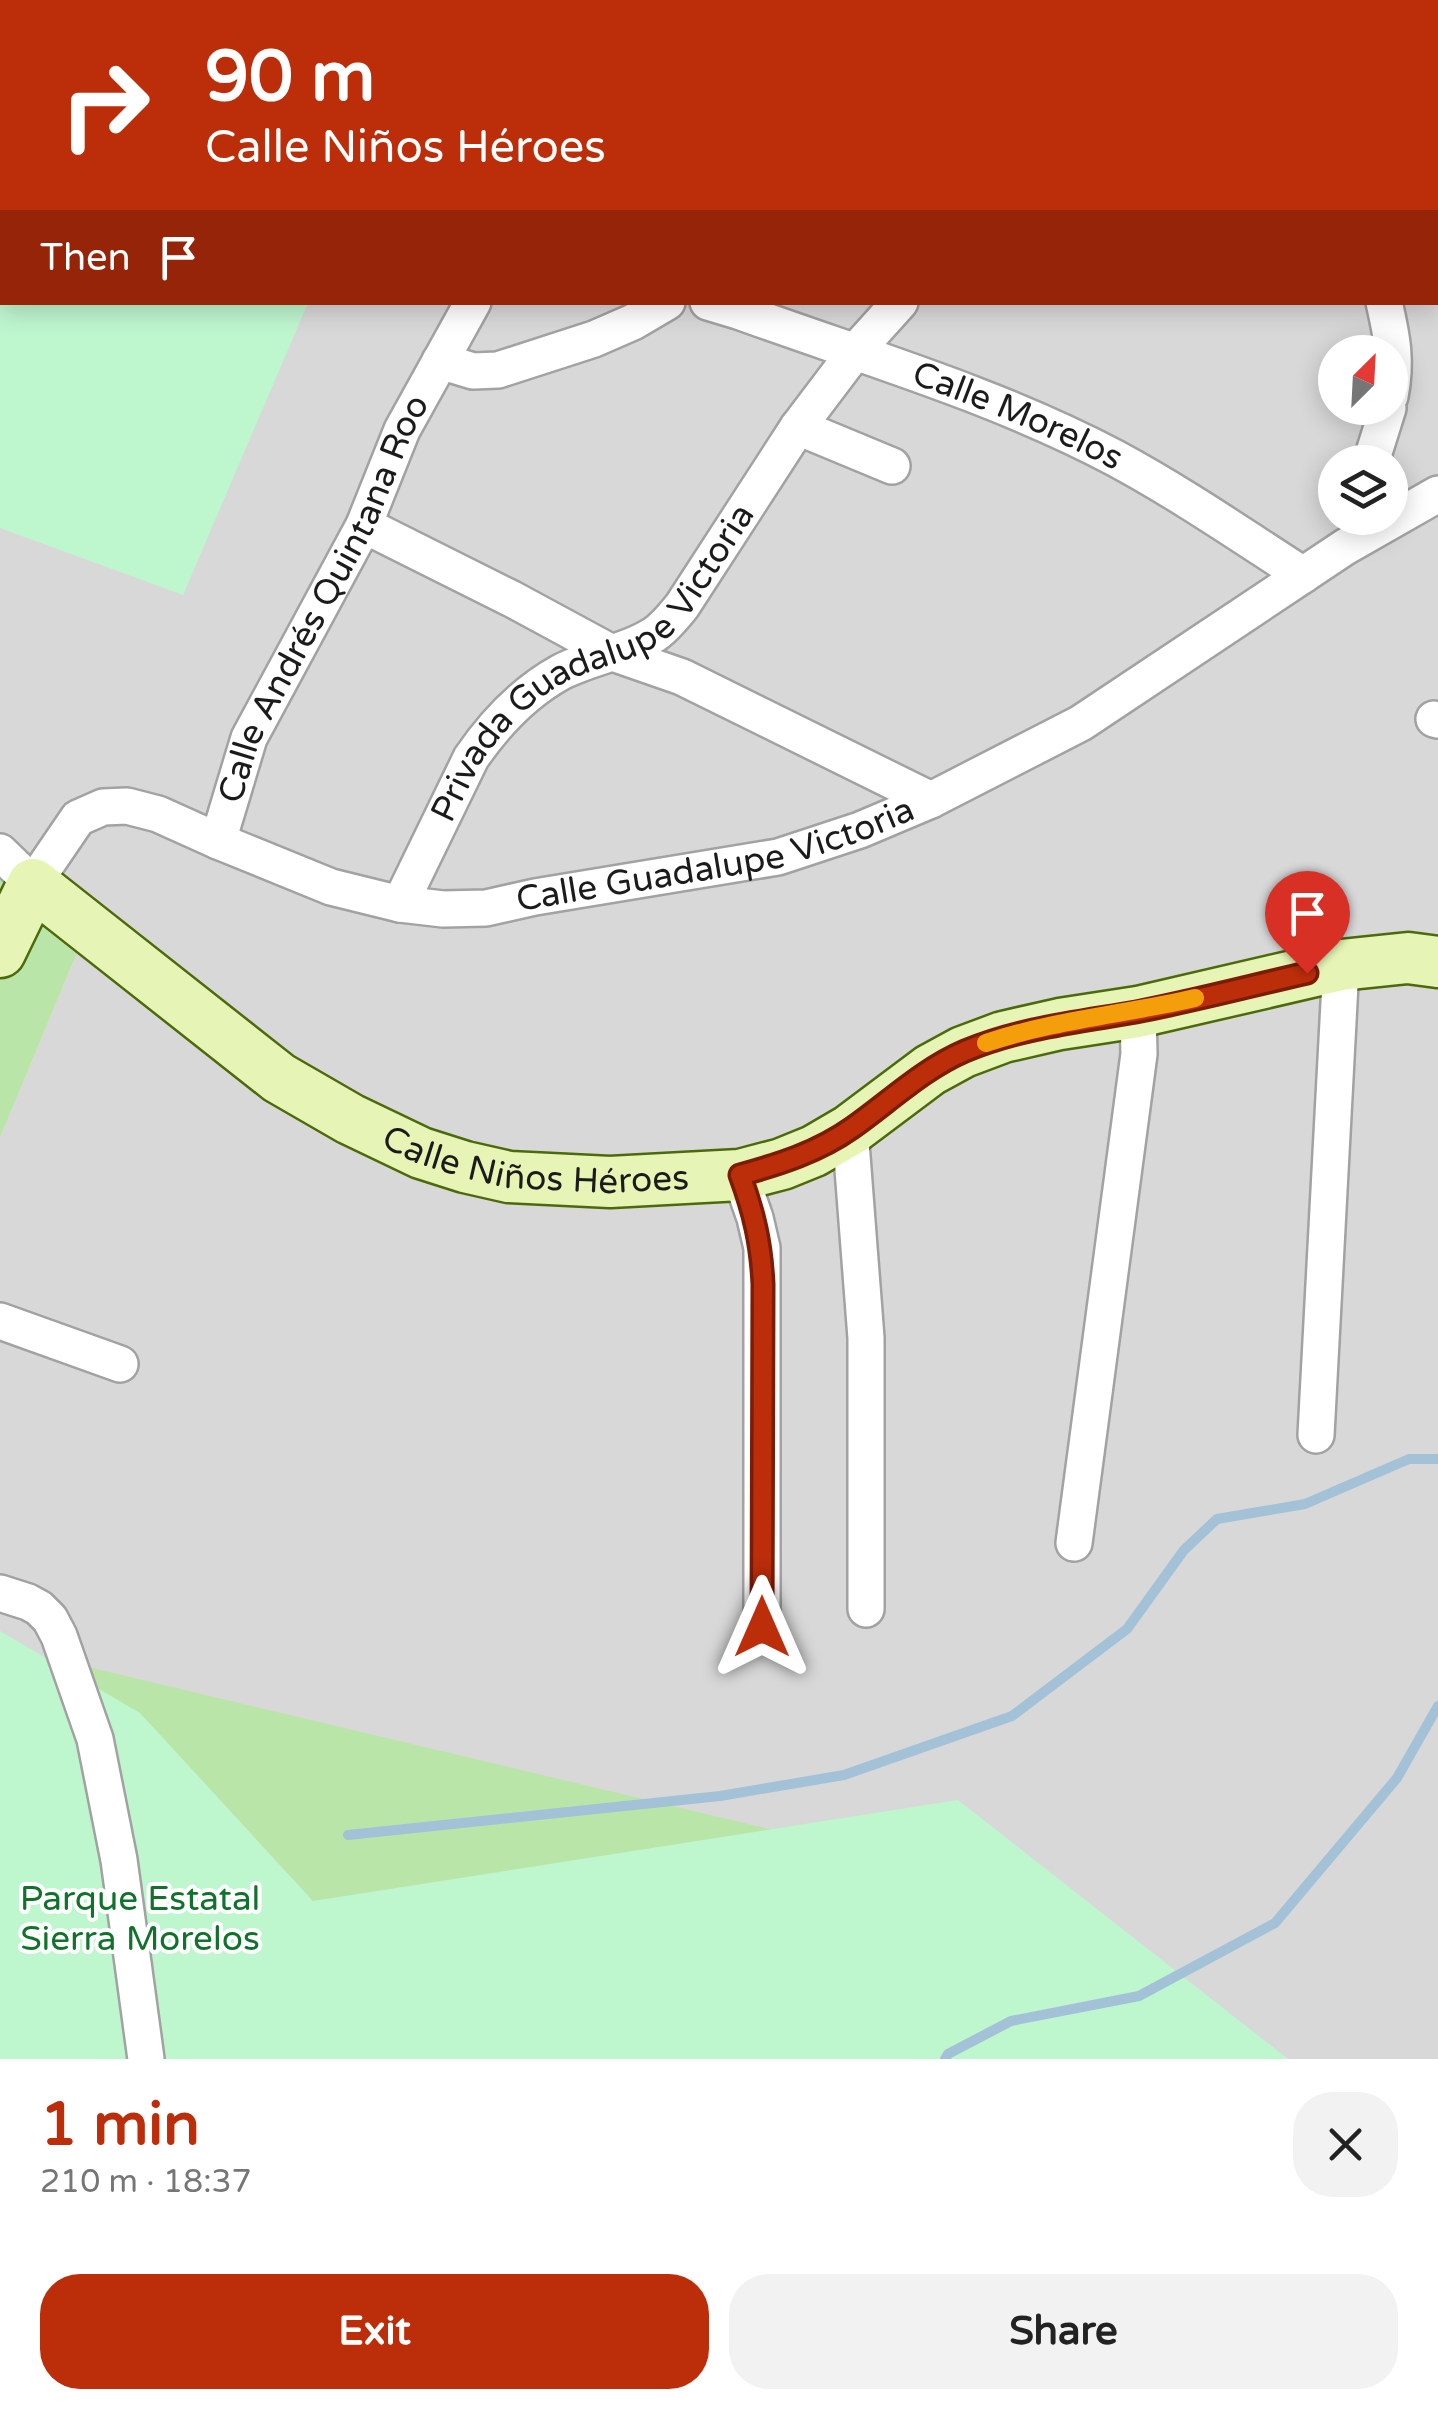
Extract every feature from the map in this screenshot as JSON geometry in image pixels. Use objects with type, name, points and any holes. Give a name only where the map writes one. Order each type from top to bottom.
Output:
[{"type":"street","name":"Calle Andrés Quintana Roo","points":[[218,841],[250,738],[364,526],[402,430],[471,305]]},
{"type":"street","points":[[440,360],[473,372],[498,370],[594,339],[662,305]]},
{"type":"street","name":"Calle Morelos","points":[[717,305],[1020,413],[1161,484],[1303,575]]},
{"type":"street","name":"Privada Guadalupe Victoria","points":[[400,904],[471,758],[486,736],[523,696],[562,672],[653,635],[682,606],[798,428],[854,353],[897,305]]},
{"type":"street","points":[[1385,305],[1391,335]]},
{"type":"street","points":[[798,428],[892,466]]},
{"type":"street","name":"Calle Guadalupe Victoria","points":[[1408,507],[1438,494]]},
{"type":"street","points":[[364,526],[610,652],[682,677],[931,800]]},
{"type":"street","name":"Calle Guadalupe Victoria","points":[[0,952],[16,868],[78,818],[103,807],[126,806],[158,814],[331,886],[400,904],[443,909],[486,908],[778,857],[860,830],[931,800],[1081,723],[1303,575],[1346,535]]},
{"type":"street","name":"Calle Niños Héroes","points":[[16,868],[279,1078],[350,1119],[422,1153],[509,1177],[610,1182],[740,1175],[782,1164],[814,1150],[850,1130],[930,1070],[963,1052],[1004,1038],[1341,965],[1408,958],[1438,962]]},
{"type":"street","points":[[1316,1436],[1341,965]]},
{"type":"street","points":[[1074,1543],[1139,1054],[1138,1012]]},
{"type":"street","points":[[850,1130],[866,1338],[866,1609]]},
{"type":"street","points":[[740,1175],[762,1248],[762,1627]]},
{"type":"street","points":[[0,1321],[120,1364]]},
{"type":"street","points":[[0,1594],[28,1602],[50,1618],[95,1738],[118,1860],[146,2059]]},
{"type":"shaded area","points":[[0,305],[1438,305],[1438,2059],[808,2059],[0,1646],[0,1138],[79,948],[0,859]]},
{"type":"green space","points":[[0,305],[307,305],[183,595],[0,528]]},
{"type":"green space","points":[[0,859],[79,948],[0,1138]]},
{"type":"green space","name":"Parque Estatal Sierra Morelos","points":[[0,1631],[140,1713],[313,1901],[958,1800],[1288,2059],[0,2059]]},
{"type":"green space","points":[[0,1646],[929,1867],[0,2059]]},
{"type":"waterway","points":[[348,1835],[720,1796],[844,1775],[1012,1716],[1127,1629],[1184,1550],[1217,1519],[1305,1504],[1409,1459],[1438,1459]]},
{"type":"waterway","points":[[945,2059],[1011,2021],[1139,1996],[1275,1923],[1397,1778],[1438,1706]]},
{"type":"slow traffic","points":[[986,1043],[1195,998]]},
{"type":"route","points":[[762,1627],[762,1248],[740,1175],[782,1164],[814,1150],[850,1130],[930,1070],[983,1044],[1060,1024],[1138,1012],[1307,973]]}]
